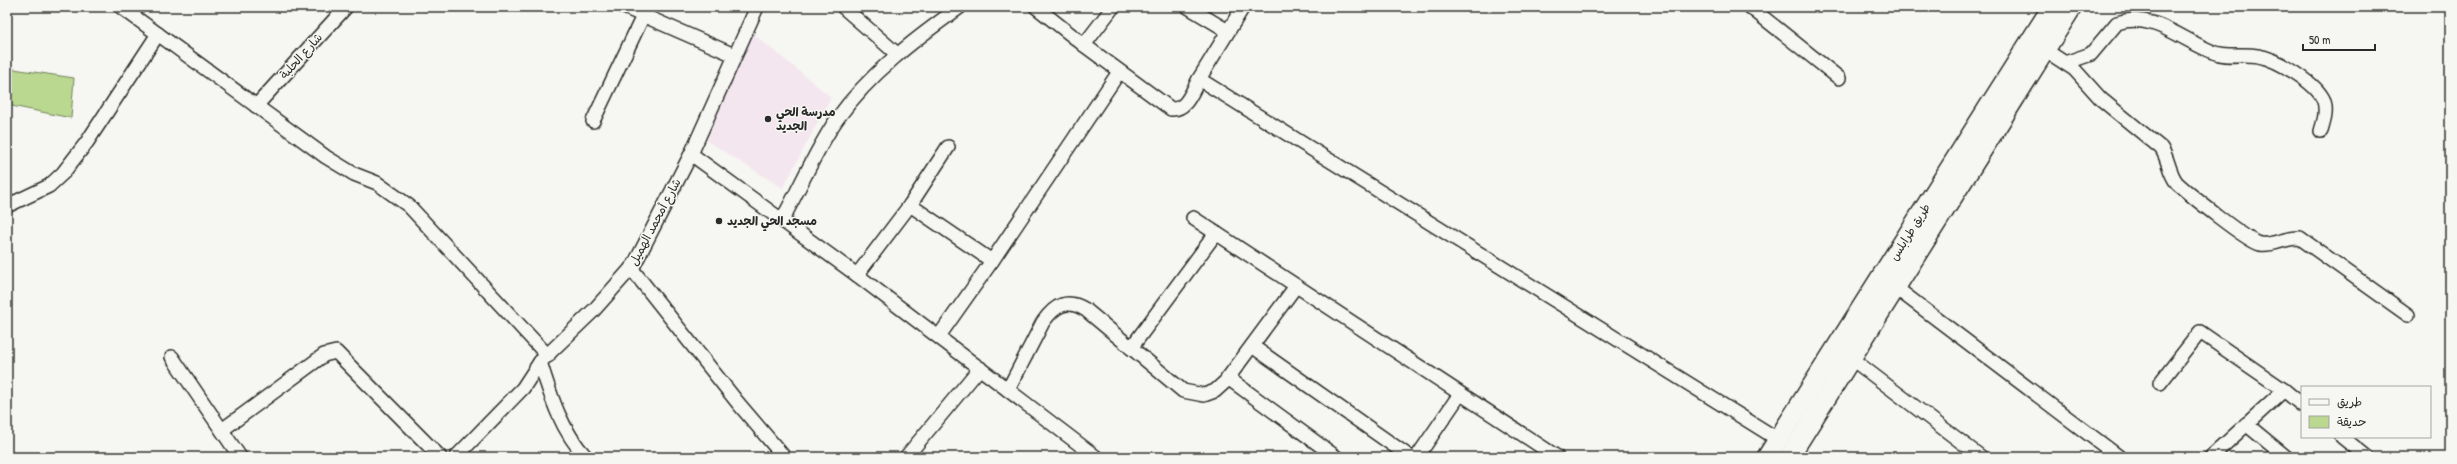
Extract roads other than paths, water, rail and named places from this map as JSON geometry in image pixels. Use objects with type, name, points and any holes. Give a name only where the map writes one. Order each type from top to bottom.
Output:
[{"type":"highway","name":"طريق طرابلس","points":[[1768,457],[2052,7]]},
{"type":"highway","points":[[1789,457],[2072,7]]},
{"type":"street","points":[[120,7],[326,158],[354,174],[377,183],[409,206],[544,359],[561,423],[574,444],[586,457]]},
{"type":"street","name":"شارع الحلبة","points":[[256,106],[346,7]]},
{"type":"street","points":[[624,7],[734,55]]},
{"type":"street","name":"شارع أمحمد الهميل","points":[[456,457],[523,388],[544,359],[631,268],[691,154],[734,55],[757,7]]},
{"type":"street","points":[[843,7],[897,54]]},
{"type":"street","points":[[782,220],[837,120],[866,84],[897,54],[960,7]]},
{"type":"street","points":[[1036,7],[1119,72],[1171,109],[1180,108],[1185,105],[1243,7]]},
{"type":"street","points":[[1084,45],[1113,7]]},
{"type":"street","points":[[1188,7],[1228,31]]},
{"type":"street","points":[[1750,7],[1839,78]]},
{"type":"street","points":[[593,121],[643,16]]},
{"type":"street","points":[[2065,63],[2091,54],[2118,23],[2142,19],[2213,52],[2226,55],[2259,56],[2283,65],[2320,95],[2326,110],[2321,131]]},
{"type":"street","points":[[7,206],[49,186],[63,173],[88,142],[158,34]]},
{"type":"street","points":[[2045,50],[2080,75],[2101,99],[2161,148],[2167,158],[2170,173],[2177,183],[2251,240],[2267,244],[2284,239],[2300,238],[2408,314]]},
{"type":"street","points":[[939,336],[992,261],[1119,72]]},
{"type":"street","points":[[1199,79],[1779,440]]},
{"type":"street","points":[[857,275],[910,205],[948,147]]},
{"type":"street","points":[[691,154],[939,336],[1096,457]]},
{"type":"street","points":[[910,205],[992,261]]},
{"type":"street","points":[[1194,218],[1557,457]]},
{"type":"street","points":[[1131,348],[1216,233]]},
{"type":"street","points":[[631,268],[738,403],[784,457]]},
{"type":"street","points":[[1008,390],[1050,311],[1059,305],[1076,304],[1183,391],[1193,395],[1204,395],[1215,391],[1228,378],[1296,286]]},
{"type":"street","points":[[1896,288],[2119,457]]},
{"type":"street","points":[[2160,383],[2200,332],[2301,403]]},
{"type":"street","points":[[1252,346],[1410,457]]},
{"type":"street","points":[[222,430],[324,355],[336,352],[440,457]]},
{"type":"street","points":[[172,357],[240,457]]},
{"type":"street","points":[[1852,359],[1981,457]]},
{"type":"street","points":[[906,457],[980,368]]},
{"type":"street","points":[[1228,378],[1336,457]]},
{"type":"street","points":[[2211,457],[2284,390]]},
{"type":"street","points":[[1417,457],[1460,394]]},
{"type":"street","points":[[2246,424],[2286,457]]},
{"type":"street","points":[[2343,438],[2358,454]]},
{"type":"place","name":"مدرسة الحي الجديد","points":[[768,119]]},
{"type":"place","name":"مسجد الحي الجديد","points":[[719,221]]}]
